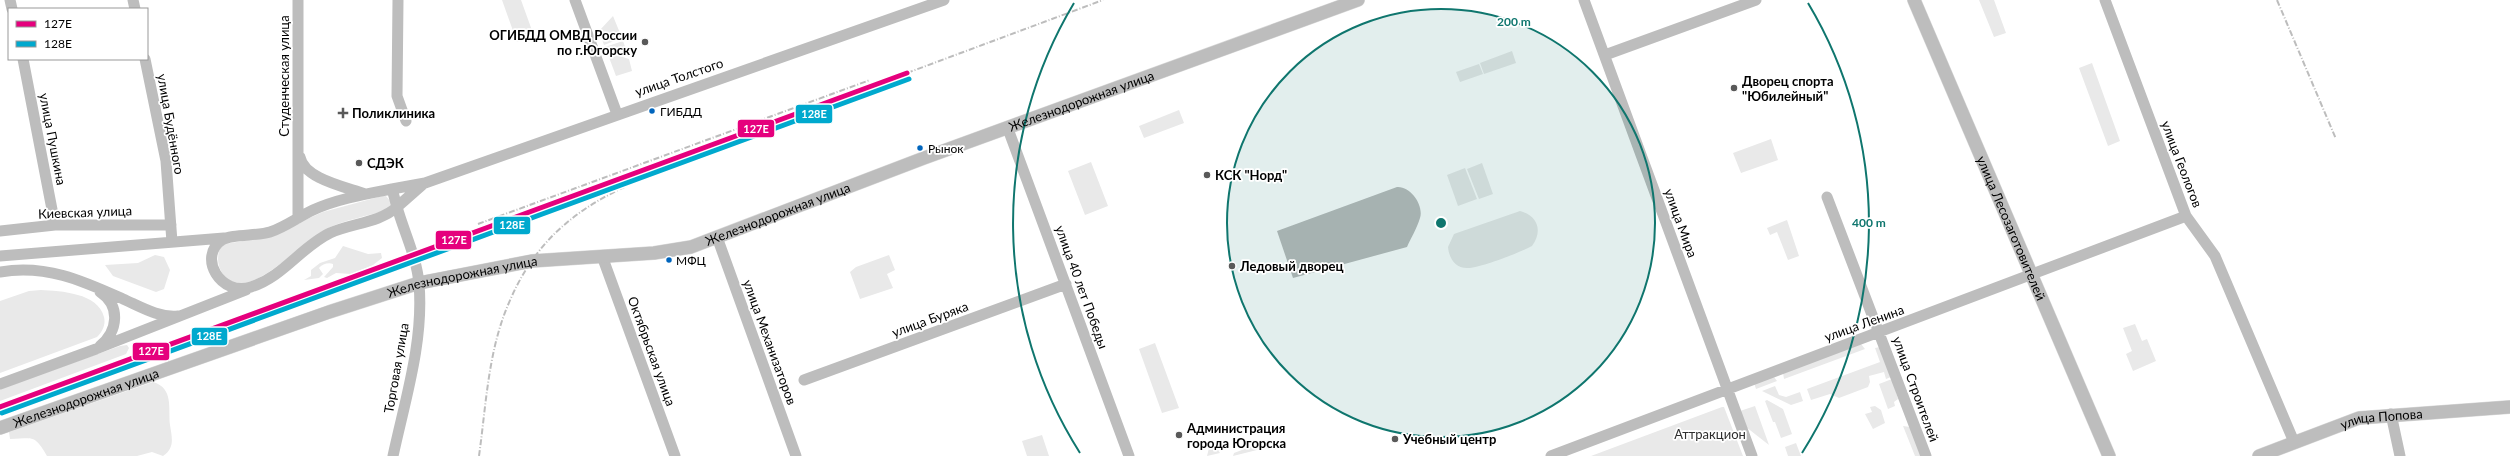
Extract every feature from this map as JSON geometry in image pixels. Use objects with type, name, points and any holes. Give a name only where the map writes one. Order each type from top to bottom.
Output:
[{"type":"main road","name":"Железнодорожная улица","points":[[0,428],[329,312],[419,284],[517,263],[676,250],[717,237],[1358,0]]},
{"type":"main road","name":"улица Лесозаготовителей","points":[[1914,0],[2109,456]]},
{"type":"main road","name":"улица Попова","points":[[2259,456],[2348,420],[2391,414],[2510,407]]},
{"type":"street","name":"Студенческая улица","points":[[298,0],[298,218]]},
{"type":"street","points":[[398,0],[397,96],[406,121]]},
{"type":"street","points":[[575,0],[618,114]]},
{"type":"street","name":"улица Толстого","points":[[425,183],[944,0]]},
{"type":"street","name":"улица Мира","points":[[1584,0],[1752,456]]},
{"type":"street","points":[[1605,54],[1756,0]]},
{"type":"street","name":"улица Геологов","points":[[2105,0],[2186,216],[2215,256],[2294,442]]},
{"type":"street","name":"улица Пушкина","points":[[23,60],[55,225]]},
{"type":"street","name":"улица Будённого","points":[[145,60],[166,161],[172,242]]},
{"type":"street","name":"улица 40 лет Победы","points":[[1008,129],[1129,456]]},
{"type":"street","points":[[299,153],[303,166],[313,175],[365,194]]},
{"type":"street","points":[[1,256],[224,238],[270,232],[313,210],[365,194],[425,183]]},
{"type":"street","points":[[0,384],[189,314],[250,288],[282,271],[324,237],[374,219],[398,207],[425,183]]},
{"type":"street","name":"Торговая улица","points":[[392,189],[419,284],[417,339],[393,456]]},
{"type":"street","name":"улица Строителей","points":[[1827,197],[1880,332],[1926,456]]},
{"type":"street","name":"улица Ленина","points":[[1551,456],[2186,216]]},
{"type":"street","points":[[374,219],[385,220],[396,224],[406,239]]},
{"type":"street","name":"Киевская улица","points":[[0,231],[55,225],[171,226]]},
{"type":"street","name":"улица Механизаторов","points":[[717,237],[796,456]]},
{"type":"street","points":[[224,238],[217,245],[213,254],[217,277],[229,287],[250,288]]},
{"type":"street","name":"Октябрьская улица","points":[[602,256],[675,456]]},
{"type":"street","points":[[0,272],[26,269],[51,271],[86,282],[153,313],[175,316],[189,314]]},
{"type":"street","points":[[86,282],[103,293],[110,301],[116,317],[109,337],[96,349]]},
{"type":"street","name":"улица Буряка","points":[[804,380],[1066,284]]},
{"type":"street","points":[[2391,414],[2400,456]]},
{"type":"green space","points":[[502,0],[521,0],[534,36],[517,42]]},
{"type":"green space","points":[[1979,0],[1994,0],[2006,33],[1994,37]]},
{"type":"green space","points":[[613,16],[622,38],[604,45],[599,31]]},
{"type":"green space","points":[[623,41],[628,55],[606,49],[605,47]]},
{"type":"green space","points":[[1512,51],[1516,63],[1484,74],[1480,63]]},
{"type":"green space","points":[[607,52],[629,59],[632,71],[616,76]]},
{"type":"green space","points":[[2092,63],[2120,141],[2108,146],[2079,68]]},
{"type":"green space","points":[[1479,64],[1483,74],[1460,82],[1456,72]]},
{"type":"green space","points":[[1179,110],[1184,123],[1144,138],[1139,126]]},
{"type":"green space","points":[[1771,139],[1778,160],[1741,173],[1733,153]]},
{"type":"green space","points":[[1091,162],[1108,206],[1085,215],[1068,171]]},
{"type":"green space","points":[[1482,163],[1493,194],[1479,199],[1467,169]]},
{"type":"green space","points":[[1465,168],[1477,199],[1458,206],[1447,175]]},
{"type":"green space","points":[[386,196],[391,202],[391,206],[387,210],[326,229],[275,268],[260,277],[246,283],[234,283],[224,276],[220,270],[218,264],[219,250],[225,244],[266,237],[323,212]]},
{"type":"green space","points":[[1520,211],[1531,216],[1537,225],[1537,235],[1532,246],[1500,260],[1472,268],[1463,268],[1453,262],[1448,247],[1454,234]]},
{"type":"green space","points":[[1787,220],[1799,256],[1788,260],[1777,232],[1770,235],[1767,228]]},
{"type":"green space","points":[[343,246],[368,254],[381,253],[382,258],[373,265],[351,274],[336,273],[327,278],[324,277],[333,267],[333,264],[330,263],[322,265],[319,268],[323,274],[319,278],[304,280],[311,276],[311,270],[320,263],[335,258]]},
{"type":"green space","points":[[155,255],[164,257],[170,270],[164,289],[156,292],[113,276],[105,265],[138,263]]},
{"type":"green space","points":[[889,255],[895,270],[887,274],[893,288],[860,299],[850,272],[856,267]]},
{"type":"green space","points":[[29,291],[58,291],[87,298],[100,309],[104,317],[104,326],[102,331],[97,337],[0,373],[0,301]]},
{"type":"green space","points":[[2135,324],[2142,341],[2147,339],[2156,361],[2133,371],[2126,354],[2132,351],[2123,328]]},
{"type":"green space","points":[[1155,343],[1179,408],[1162,413],[1139,349]]},
{"type":"green space","points":[[1861,344],[1865,349],[1784,379],[1783,373]]},
{"type":"green space","points":[[127,345],[129,348],[126,354],[0,401],[0,389],[120,346]]},
{"type":"green space","points":[[1880,347],[1891,377],[1886,379],[1884,372],[1869,376],[1870,382],[1868,387],[1839,398],[1830,394],[1811,400],[1807,389],[1880,362],[1875,348]]},
{"type":"green space","points":[[1774,377],[1777,381],[1756,389],[1754,383]]},
{"type":"green space","points":[[1892,379],[1898,399],[1894,402],[1895,406],[1888,409],[1879,384]]},
{"type":"green space","points":[[153,382],[160,385],[164,389],[169,400],[172,442],[169,450],[163,456],[152,452],[137,456],[47,456],[39,444],[32,439],[10,439],[9,432]]},
{"type":"green space","points":[[1775,386],[1779,395],[1786,397],[1800,392],[1803,401],[1791,405],[1762,391]]},
{"type":"green space","points":[[1767,400],[1783,409],[1792,434],[1781,438],[1765,401]]},
{"type":"green space","points":[[1755,406],[1769,445],[1746,427],[1740,411]]},
{"type":"green space","points":[[1875,406],[1881,410],[1885,423],[1873,429],[1865,414],[1872,412],[1870,407]]},
{"type":"green space","name":"Аттракцион","points":[[1724,407],[1743,456],[1591,456]]},
{"type":"green space","points":[[1903,426],[1910,427],[1921,456],[1915,456]]},
{"type":"green space","points":[[1042,435],[1049,456],[1027,456],[1022,441]]},
{"type":"green space","points":[[1216,442],[1215,445],[1220,453],[1207,456],[1210,444]]},
{"type":"green space","points":[[1796,443],[1801,456],[1788,456],[1785,447]]},
{"type":"green space","points":[[1255,445],[1257,450],[1233,456],[1234,453]]},
{"type":"shaded area","points":[[1397,187],[1411,193],[1418,203],[1421,213],[1416,229],[1407,247],[1293,278],[1277,231]]},
{"type":"railway","points":[[907,73],[1103,0]]},
{"type":"railway","points":[[2277,0],[2336,139]]},
{"type":"railway","points":[[478,224],[870,80]]},
{"type":"railway","points":[[479,456],[492,360],[501,323],[525,271],[546,243],[569,221],[595,203],[624,187],[654,174],[800,119],[876,84]]},
{"type":"transit line","name":"127Е","points":[[0,407],[907,73]]},
{"type":"transit line","name":"128Е","points":[[2,413],[909,79]]},
{"type":"place","name":"ОГИБДД ОМВД России по г.Югорску","points":[[645,42]]},
{"type":"place","name":"Дворец спорта \"Юбилейный\"","points":[[1734,88]]},
{"type":"place","name":"ГИБДД","points":[[652,111]]},
{"type":"place","name":"Поликлиника","points":[[343,113]]},
{"type":"place","name":"Рынок","points":[[920,148]]},
{"type":"place","name":"СДЭК","points":[[359,163]]},
{"type":"place","name":"КСК \"Норд\"","points":[[1207,175]]},
{"type":"place","name":"МФЦ","points":[[669,260]]},
{"type":"place","name":"Ледовый дворец","points":[[1232,266]]},
{"type":"place","name":"Администрация города Югорска","points":[[1179,435]]},
{"type":"place","name":"Учебный центр","points":[[1395,439]]}]
